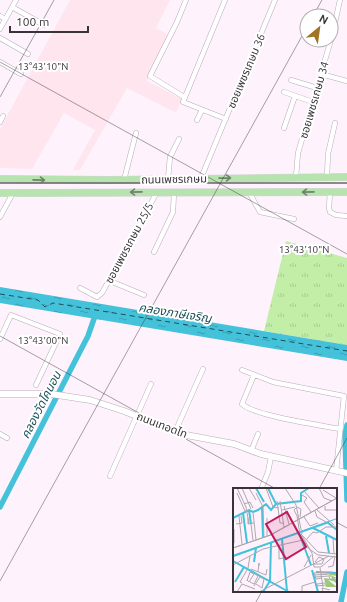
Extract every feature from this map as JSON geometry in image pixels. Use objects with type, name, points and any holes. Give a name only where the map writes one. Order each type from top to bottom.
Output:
[{"type":"main road","name":"ถนนเพชรเกษม","points":[[0,179],[124,180],[347,177]]},
{"type":"main road","points":[[156,179],[157,192]]},
{"type":"main road","name":"ถนนเพชรเกษม","points":[[0,193],[347,192]]},
{"type":"main road","name":"ถนนเทอดไท","points":[[0,394],[51,394],[90,400],[136,415],[175,432],[198,438],[234,444],[271,457],[341,472]]},
{"type":"street","points":[[0,29],[16,0]]},
{"type":"street","points":[[184,97],[150,76],[177,22],[186,0]]},
{"type":"street","points":[[226,0],[184,97],[184,102],[226,119]]},
{"type":"street","name":"ซอยเพชรเกษม 36","points":[[201,178],[275,0]]},
{"type":"street","name":"ซอยเพชรเกษม 34","points":[[296,177],[298,153],[321,74],[340,0]]},
{"type":"street","points":[[12,7],[44,25]]},
{"type":"street","points":[[0,16],[5,19]]},
{"type":"street","points":[[0,38],[28,54]]},
{"type":"street","points":[[0,62],[21,74]]},
{"type":"street","points":[[321,74],[347,81]]},
{"type":"street","points":[[291,80],[317,88]]},
{"type":"street","points":[[284,92],[313,102]]},
{"type":"street","points":[[284,128],[295,96]]},
{"type":"street","points":[[198,120],[202,110]]},
{"type":"street","points":[[0,122],[3,116]]},
{"type":"street","points":[[327,177],[328,154],[335,123]]},
{"type":"street","points":[[124,180],[136,133]]},
{"type":"street","points":[[168,179],[170,157],[179,139]]},
{"type":"street","name":"ซอยเพชรเกษม 25/5","points":[[80,288],[97,297],[102,292],[110,281],[157,192]]},
{"type":"street","points":[[154,252],[173,212],[174,192]]},
{"type":"street","points":[[249,192],[260,212],[294,219]]},
{"type":"street","points":[[330,192],[330,212],[336,215],[347,216]]},
{"type":"street","points":[[0,217],[13,193]]},
{"type":"street","points":[[110,281],[144,295]]},
{"type":"street","points":[[0,339],[11,315],[60,334],[36,385]]},
{"type":"street","points":[[175,432],[203,369]]},
{"type":"street","points":[[242,370],[273,382],[344,396],[340,429],[341,472]]},
{"type":"street","points":[[254,374],[243,399],[242,404],[245,406],[261,412],[340,429]]},
{"type":"street","points":[[110,476],[151,384]]},
{"type":"street","points":[[0,434],[7,438]]},
{"type":"street","points":[[251,451],[258,434]]},
{"type":"street","points":[[262,486],[268,472],[271,457]]},
{"type":"shaded area","points":[[70,0],[170,0],[156,28],[171,36],[147,81],[182,99],[176,113],[127,88],[80,170],[73,170],[95,130],[64,113],[32,169],[0,168],[0,129]]},
{"type":"green space","points":[[286,241],[347,258],[347,345],[264,331]]},
{"type":"water","points":[[0,287],[347,345],[347,361],[0,303]]},
{"type":"waterway","name":"คลองวัดโคนอน","points":[[0,507],[88,336],[96,313]]},
{"type":"waterway","points":[[347,425],[345,435],[347,500]]},
{"type":"waterway","points":[[341,602],[347,572]]},
{"type":"ferry route","points":[[0,294],[38,300],[45,307],[53,303],[347,351]]},
{"type":"railway","points":[[0,183],[347,183]]},
{"type":"water label","name":"คลองภาษีเจริญ","points":[[175,313]]}]
